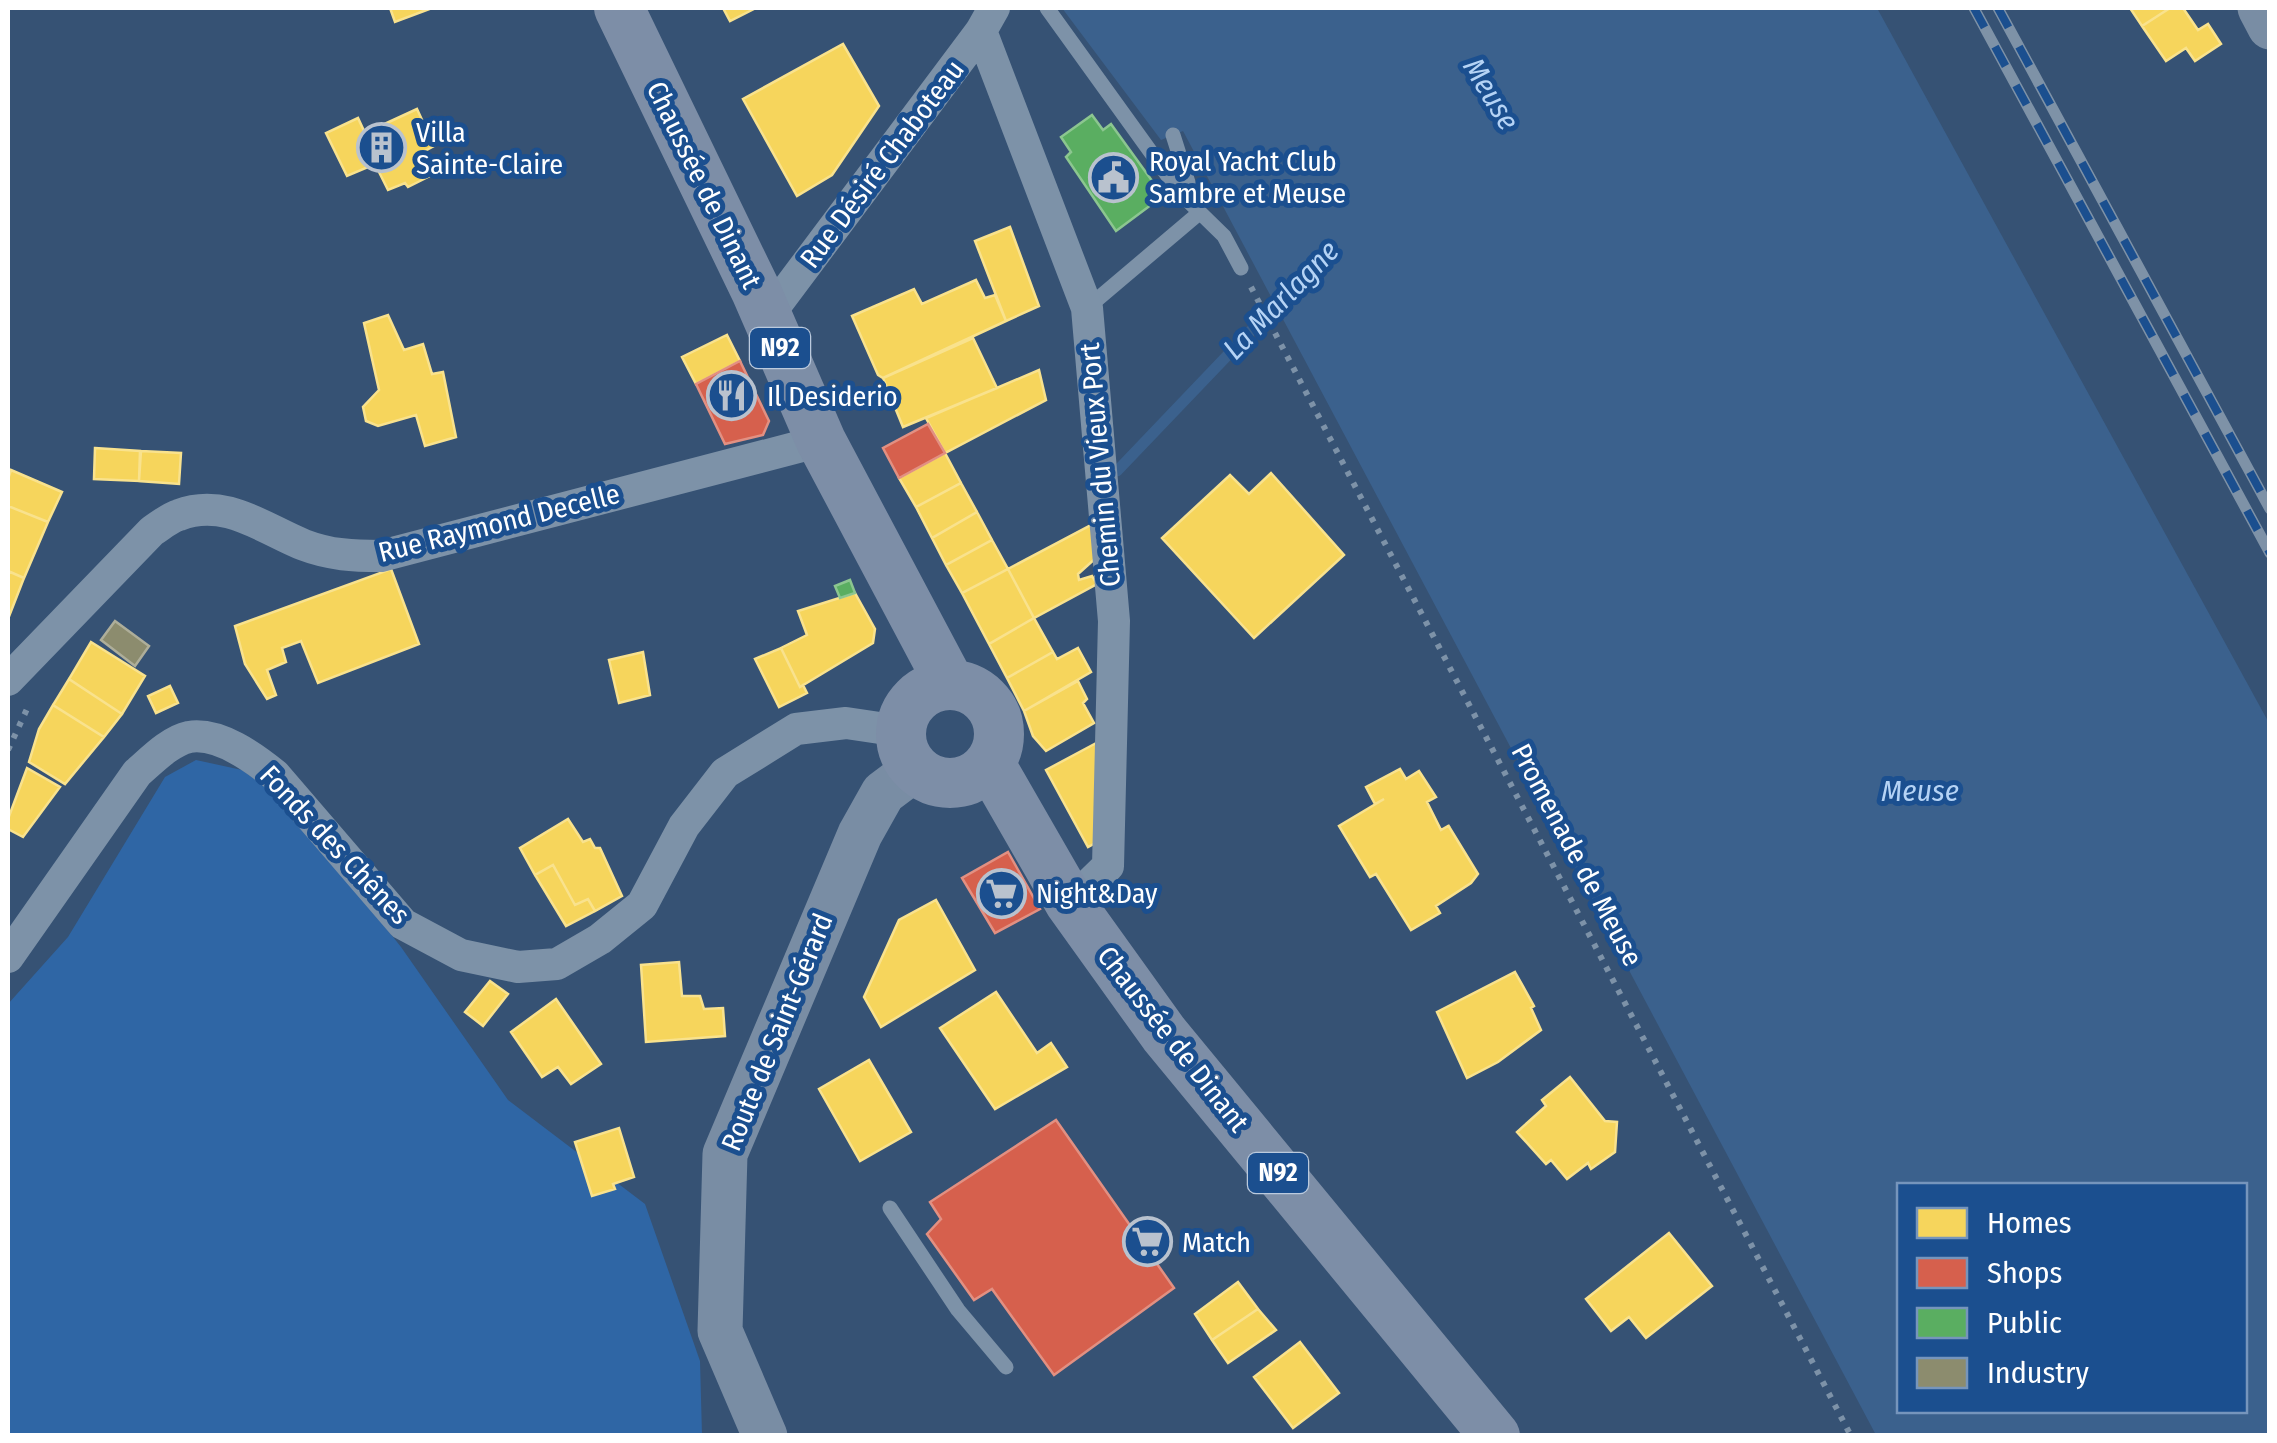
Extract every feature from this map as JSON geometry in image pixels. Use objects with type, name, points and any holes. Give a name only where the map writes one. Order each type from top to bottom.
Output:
[{"type":"main road","name":"Chaussée de Dinant","points":[[619,8],[767,317],[820,441],[950,684]]},
{"type":"main road","points":[[2260,8],[2270,27]]},
{"type":"main road","points":[[950,684],[976,691],[995,711],[1000,738],[990,764],[968,780],[940,782],[908,750],[908,707],[926,690],[950,684]]},
{"type":"main road","name":"Route de Saint-Gérard","points":[[765,1436],[720,1331],[725,1154],[860,834],[908,750]]},
{"type":"main road","name":"Chaussée de Dinant","points":[[990,764],[1070,903],[1164,1034],[1495,1436]]},
{"type":"street","name":"Rue Désiré Chaboteau","points":[[767,317],[987,19]]},
{"type":"street","name":"Chemin du Vieux Port","points":[[987,19],[1088,308],[1114,621],[1108,866],[1070,903]]},
{"type":"street","name":"Rue Raymond Decelle","points":[[8,680],[152,531],[179,514],[212,510],[246,516],[306,545],[343,556],[381,556],[820,441]]},
{"type":"street","name":"Fonds des Chênes","points":[[8,957],[136,773],[165,750],[190,737],[215,741],[250,755],[275,775],[403,924],[461,955],[518,967],[558,964],[642,905],[684,826],[724,773],[796,729],[846,723],[908,750]]},
{"type":"lane","points":[[1047,8],[1198,214],[1224,236],[1241,268]]},
{"type":"lane","points":[[1173,135],[1198,214]]},
{"type":"lane","points":[[1088,308],[1198,214]]},
{"type":"lane","points":[[890,1208],[958,1310],[1006,1367]]},
{"type":"path","name":"Promenade de Meuse","points":[[1257,298],[1851,1436]]},
{"type":"shaded area","points":[[196,760],[242,770],[284,800],[401,947],[508,1100],[645,1204],[700,1361],[702,1435],[8,1436],[8,1004],[68,937],[165,777]]},
{"type":"water","name":"Meuse","points":[[1062,8],[1877,8],[2269,723],[2269,1435],[1876,1435],[1183,131],[1161,140]]},
{"type":"building: Homes","points":[[390,8],[432,8],[395,22]]},
{"type":"building: Homes","points":[[723,8],[756,8],[730,21]]},
{"type":"building: Homes","points":[[2130,8],[2170,8],[2142,26]]},
{"type":"building: Homes","points":[[2170,8],[2183,8],[2198,30],[2208,24],[2221,44],[2195,61],[2186,48],[2166,61],[2142,26]]},
{"type":"building: Homes","points":[[843,44],[879,106],[832,175],[797,196],[743,99]]},
{"type":"building: Homes","name":"Villa Sainte-Claire","points":[[417,109],[434,146],[425,151],[434,174],[408,187],[405,183],[388,190],[375,164],[347,176],[326,133],[358,118],[365,133]]},
{"type":"building: Homes","points":[[1010,227],[1039,306],[1006,321],[975,241]]},
{"type":"building: Homes","points":[[976,280],[985,298],[995,295],[1006,321],[883,378],[878,375],[852,316],[914,289],[922,304]]},
{"type":"building: Homes","points":[[388,315],[404,350],[423,344],[432,374],[443,372],[456,437],[425,446],[416,415],[378,426],[366,421],[363,407],[379,390],[364,323]]},
{"type":"building: Homes","points":[[727,335],[740,361],[696,384],[682,357]]},
{"type":"building: Homes","points":[[973,338],[997,388],[903,427],[883,378]]},
{"type":"building: Homes","points":[[1039,370],[1046,400],[945,453],[926,418]]},
{"type":"building: Homes","points":[[95,448],[140,451],[139,481],[94,479]]},
{"type":"building: Homes","points":[[141,451],[181,453],[179,484],[139,481]]},
{"type":"building: Homes","points":[[945,453],[961,483],[916,507],[899,478]]},
{"type":"building: Homes","points":[[11,470],[62,492],[48,522],[8,506]]},
{"type":"building: Homes","points":[[1271,473],[1344,555],[1254,638],[1162,538],[1230,475],[1249,494]]},
{"type":"building: Homes","points":[[961,483],[977,512],[932,538],[916,507]]},
{"type":"building: Homes","points":[[8,506],[48,522],[24,578],[8,571]]},
{"type":"building: Homes","points":[[977,512],[992,540],[946,565],[932,538]]},
{"type":"building: Homes","points":[[1093,524],[1097,557],[1078,574],[1079,580],[1092,576],[1097,584],[1034,618],[1008,569]]},
{"type":"building: Homes","points":[[992,540],[1008,569],[962,593],[946,565]]},
{"type":"building: Homes","points":[[391,569],[419,644],[318,683],[301,641],[282,648],[286,662],[267,670],[276,695],[267,699],[245,664],[235,626]]},
{"type":"building: Homes","points":[[1008,569],[1034,618],[989,644],[962,593]]},
{"type":"building: Homes","points":[[8,571],[24,578],[8,619]]},
{"type":"building: Homes","points":[[855,593],[875,629],[873,643],[800,687],[781,648],[807,635],[798,611]]},
{"type":"building: Homes","points":[[1034,618],[1053,652],[1007,678],[989,644]]},
{"type":"building: Homes","points":[[91,642],[145,676],[122,714],[69,679]]},
{"type":"building: Homes","points":[[781,648],[800,687],[803,685],[807,693],[779,707],[755,659]]},
{"type":"building: Homes","points":[[1078,648],[1091,672],[1024,711],[1007,678],[1053,652],[1057,659]]},
{"type":"building: Homes","points":[[643,652],[650,695],[619,703],[609,660]]},
{"type":"building: Homes","points":[[69,679],[122,714],[104,737],[53,705]]},
{"type":"building: Homes","points":[[1078,681],[1087,699],[1083,703],[1094,723],[1046,751],[1033,736],[1024,711]]},
{"type":"building: Homes","points":[[170,686],[178,703],[156,713],[148,696]]},
{"type":"building: Homes","points":[[53,705],[104,737],[65,784],[29,762],[39,729]]},
{"type":"building: Homes","points":[[1100,741],[1099,841],[1088,847],[1046,770]]},
{"type":"building: Homes","points":[[27,768],[60,787],[23,837],[8,829],[8,819]]},
{"type":"building: Homes","points":[[1400,769],[1406,779],[1419,771],[1436,797],[1427,802],[1441,830],[1450,828],[1478,874],[1436,906],[1440,913],[1411,930],[1376,874],[1370,877],[1339,826],[1384,799],[1375,804],[1366,787]]},
{"type":"building: Homes","points":[[568,819],[583,842],[590,839],[595,848],[600,848],[622,896],[595,911],[588,899],[575,905],[553,865],[535,875],[520,848]]},
{"type":"building: Homes","points":[[553,865],[575,905],[588,899],[595,911],[566,926],[535,875]]},
{"type":"building: Homes","points":[[936,900],[975,970],[881,1027],[864,997],[899,920]]},
{"type":"building: Homes","points":[[679,962],[682,996],[700,996],[704,1009],[723,1008],[725,1036],[646,1042],[641,965]]},
{"type":"building: Homes","points":[[1515,972],[1534,1006],[1531,1008],[1541,1030],[1498,1062],[1467,1078],[1437,1012]]},
{"type":"building: Homes","points":[[490,981],[508,994],[483,1026],[465,1012]]},
{"type":"building: Homes","points":[[996,992],[1037,1053],[1051,1043],[1067,1067],[995,1109],[940,1028]]},
{"type":"building: Homes","points":[[556,999],[601,1064],[571,1084],[558,1067],[542,1077],[511,1032]]},
{"type":"building: Homes","points":[[869,1060],[911,1132],[860,1161],[819,1089]]},
{"type":"building: Homes","points":[[1570,1077],[1605,1121],[1617,1122],[1615,1152],[1591,1169],[1588,1163],[1567,1179],[1551,1160],[1546,1164],[1517,1132],[1546,1106],[1542,1100]]},
{"type":"building: Homes","points":[[619,1128],[634,1177],[613,1184],[615,1189],[592,1196],[575,1142]]},
{"type":"building: Homes","points":[[1669,1233],[1712,1286],[1646,1338],[1629,1317],[1611,1331],[1586,1299]]},
{"type":"building: Homes","points":[[1238,1282],[1258,1309],[1212,1340],[1195,1314]]},
{"type":"building: Homes","points":[[1258,1309],[1276,1330],[1228,1363],[1212,1340]]},
{"type":"building: Homes","points":[[1300,1342],[1339,1393],[1293,1428],[1254,1377]]},
{"type":"building: Shops","points":[[740,361],[769,421],[763,435],[725,444],[696,384]]},
{"type":"building: Shops","points":[[928,424],[945,453],[899,478],[883,448]]},
{"type":"building: Shops","name":"Night&Day","points":[[1008,852],[1040,909],[995,933],[962,878]]},
{"type":"building: Shops","points":[[1056,1120],[1174,1288],[1054,1375],[992,1289],[974,1300],[927,1234],[941,1219],[930,1202]]},
{"type":"building: Public","name":"Royal Yacht Club Sambre et Meuse","points":[[1092,115],[1103,130],[1111,124],[1163,196],[1116,231],[1066,157],[1071,152],[1061,137]]},
{"type":"building: Public","points":[[850,580],[855,593],[840,598],[835,586]]},
{"type":"building: Industry","points":[[115,621],[149,646],[135,666],[101,640]]},
{"type":"waterway","name":"La Marlagne","points":[[1117,471],[1287,293]]},
{"type":"railway","points":[[1974,8],[2270,553]]},
{"type":"railway","points":[[1998,8],[2270,509]]},
{"type":"place","name":"Villa Sainte-Claire","points":[[381,148]]},
{"type":"place","name":"Royal Yacht Club Sambre et Meuse","points":[[1114,177]]},
{"type":"place","name":"Il Desiderio","points":[[732,396]]},
{"type":"place","name":"Night&Day","points":[[1001,893]]},
{"type":"place","name":"Match","points":[[1147,1242]]}]
